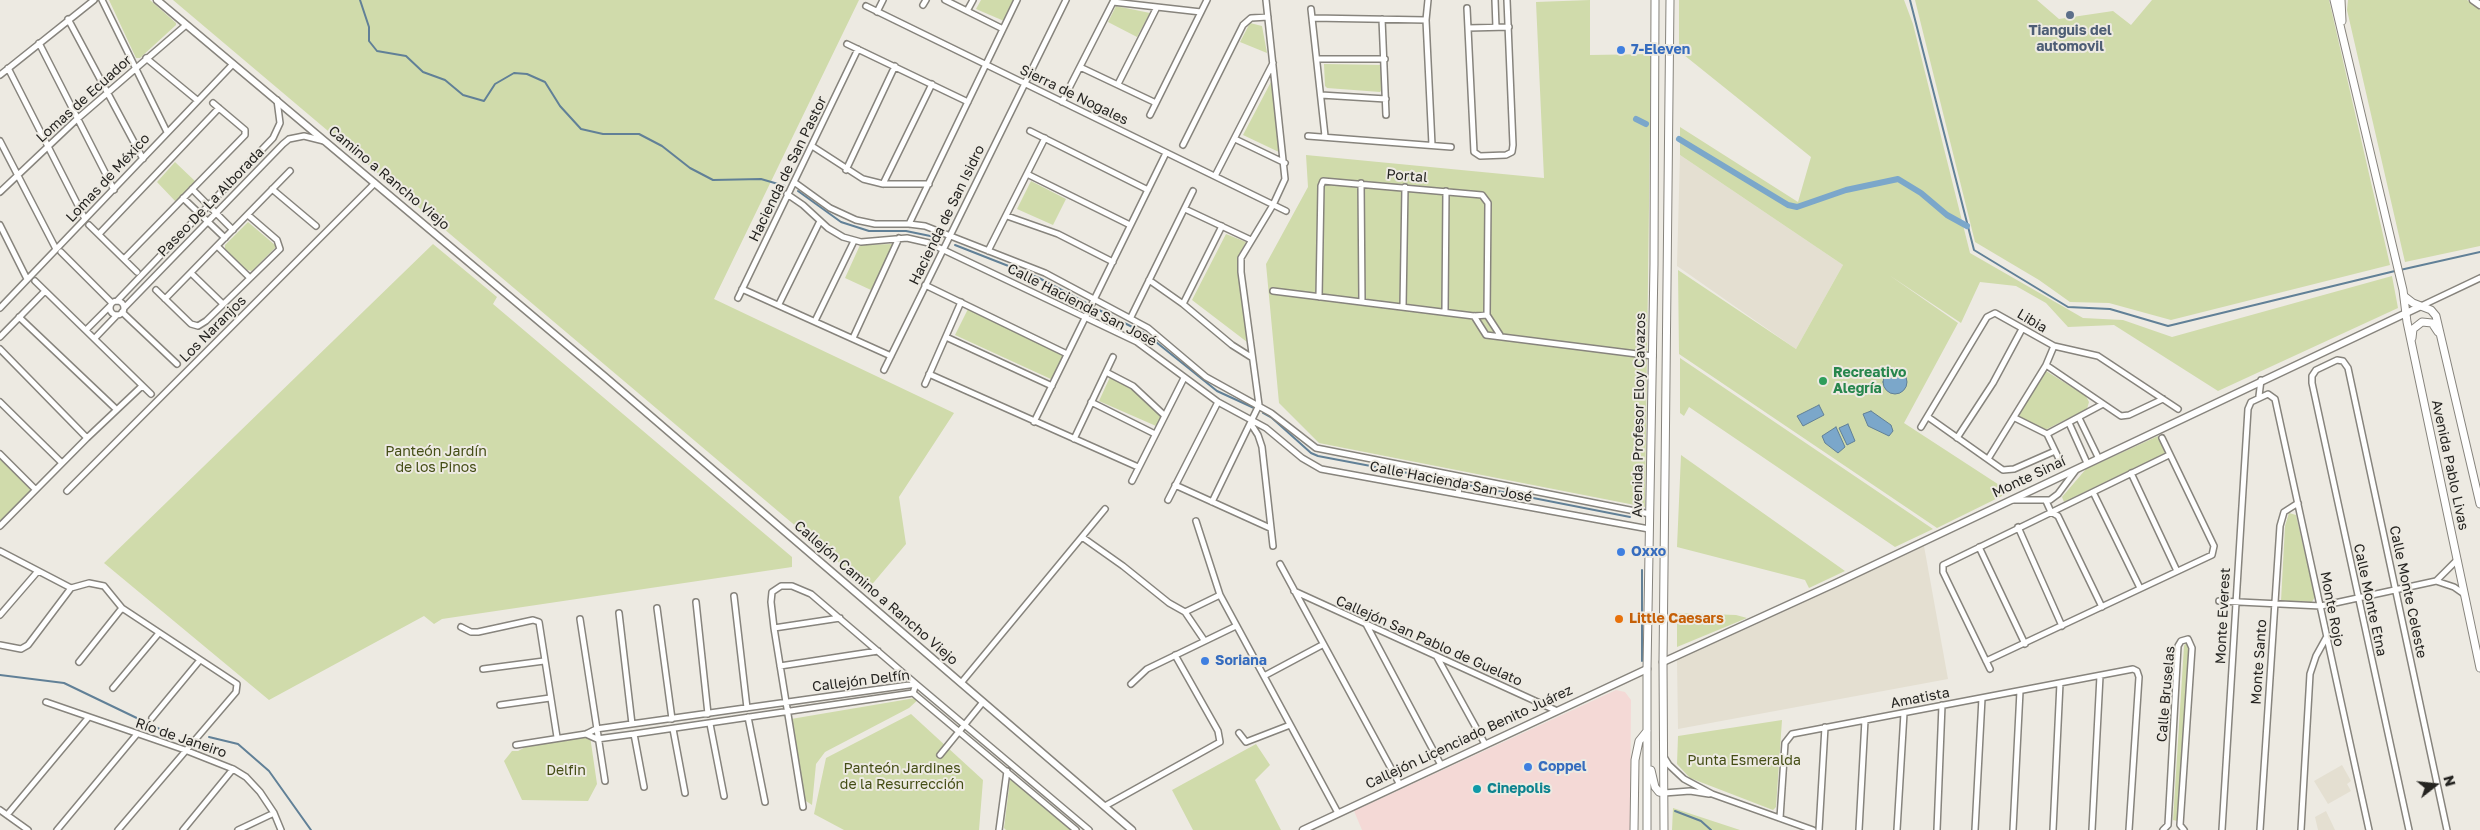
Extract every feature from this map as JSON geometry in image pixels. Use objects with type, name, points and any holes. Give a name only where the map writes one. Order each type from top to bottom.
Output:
[{"type":"main road","name":"Avenida Profesor Eloy Cavazos","points":[[1647,830],[1646,668],[1654,297],[1655,0]]},
{"type":"main road","name":"Avenida Pablo Livas","points":[[2334,0],[2403,293],[2405,312],[2480,668]]},
{"type":"main road","name":"Avenida Pablo Livas","points":[[2341,0],[2344,43]]},
{"type":"main road","name":"Avenida Profesor Eloy Cavazos","points":[[1664,830],[1663,662],[1668,285],[1669,3]]},
{"type":"main road","points":[[1654,264],[1659,286],[1663,288],[1668,285]]},
{"type":"main road","name":"Avenida Pablo Livas","points":[[2403,293],[2411,302],[2435,313],[2479,492],[2480,504]]},
{"type":"main road","points":[[1654,297],[1657,296],[1662,299],[1667,318]]},
{"type":"main road","points":[[2412,344],[2413,329],[2422,322],[2432,324],[2442,339]]},
{"type":"main road","points":[[1634,830],[1635,760],[1640,737],[1647,731]]},
{"type":"main road","points":[[1648,761],[1655,786],[1659,792],[1664,793]]},
{"type":"street","points":[[0,75],[94,0]]},
{"type":"street","points":[[102,0],[168,132]]},
{"type":"street","name":"Camino a Rancho Viejo","points":[[157,0],[604,376]]},
{"type":"street","points":[[876,12],[882,0]]},
{"type":"street","points":[[945,0],[1003,29]]},
{"type":"street","points":[[967,11],[973,0]]},
{"type":"street","points":[[909,224],[1017,0]]},
{"type":"street","name":"Hacienda de San Isidro","points":[[884,370],[1066,0]]},
{"type":"street","points":[[1150,115],[1207,0]]},
{"type":"street","points":[[1212,502],[1259,405],[1251,357],[1240,267],[1241,258],[1273,205],[1286,179],[1266,0]]},
{"type":"street","points":[[1426,0],[1432,145]]},
{"type":"street","points":[[1495,0],[1496,27]]},
{"type":"street","points":[[1466,8],[1474,152],[1480,156],[1506,155],[1512,152],[1513,145],[1507,0]]},
{"type":"street","points":[[2473,0],[2480,5]]},
{"type":"street","points":[[1062,102],[1113,1],[1156,9],[1201,12]]},
{"type":"street","name":"Sierra de Nogales","points":[[866,6],[1286,211]]},
{"type":"street","points":[[1118,84],[1156,9]]},
{"type":"street","points":[[1311,9],[1325,136]]},
{"type":"street","points":[[1183,145],[1243,25],[1251,18],[1268,16]]},
{"type":"street","points":[[1312,18],[1426,20]]},
{"type":"street","points":[[68,19],[143,159]]},
{"type":"street","points":[[1382,19],[1386,115]]},
{"type":"street","name":"Lomas de Ecuador","points":[[0,192],[107,92],[186,24]]},
{"type":"street","points":[[1468,28],[1508,27]]},
{"type":"street","points":[[39,43],[76,120],[114,190]]},
{"type":"street","points":[[847,44],[968,102]]},
{"type":"street","name":"Hacienda de San Pastor","points":[[738,298],[858,49]]},
{"type":"street","points":[[146,58],[197,100]]},
{"type":"street","points":[[1317,59],[1384,60]]},
{"type":"street","points":[[1215,176],[1273,62]]},
{"type":"street","name":"Lomas de México","points":[[0,308],[58,251],[85,219],[233,64]]},
{"type":"street","points":[[846,170],[895,66]]},
{"type":"street","points":[[1080,67],[1156,103]]},
{"type":"street","points":[[8,68],[85,219]]},
{"type":"street","points":[[883,184],[932,84]]},
{"type":"street","points":[[1321,95],[1386,100]]},
{"type":"street","name":"Paseo De La Alborada","points":[[86,330],[210,207],[274,138],[280,123],[276,100]]},
{"type":"street","points":[[124,259],[244,137],[246,131],[213,103]]},
{"type":"street","points":[[99,234],[219,108]]},
{"type":"street","points":[[1030,130],[1148,190]]},
{"type":"street","points":[[1308,136],[1451,147]]},
{"type":"street","name":"Paseo De La Alborada","points":[[95,338],[283,144],[297,137],[312,137],[324,142]]},
{"type":"street","points":[[988,251],[1008,216],[1045,138]]},
{"type":"street","points":[[1235,139],[1285,163]]},
{"type":"street","points":[[0,141],[16,175],[58,251],[113,303],[122,303],[121,312]]},
{"type":"street","points":[[812,146],[846,170],[863,179],[883,184],[929,184]]},
{"type":"street","points":[[264,148],[272,155]]},
{"type":"street","points":[[1034,422],[1166,152]]},
{"type":"street","points":[[166,299],[290,171]]},
{"type":"street","points":[[1027,174],[1130,225]]},
{"type":"street","name":"Portal","points":[[1319,297],[1321,186],[1323,181],[1446,191],[1482,195],[1486,198],[1487,315]]},
{"type":"street","name":"Calle Hacienda San José","points":[[794,182],[830,208],[856,220],[875,224],[925,226],[1044,273],[1131,318],[1159,337],[1206,377],[1259,405],[1316,448],[1650,514]]},
{"type":"street","name":"Los Naranjos","points":[[67,492],[375,183]]},
{"type":"street","points":[[1361,183],[1362,302]]},
{"type":"street","points":[[1403,307],[1405,187]]},
{"type":"street","points":[[192,189],[233,230]]},
{"type":"street","points":[[272,189],[316,226]]},
{"type":"street","points":[[1131,318],[1192,191]]},
{"type":"street","points":[[1445,312],[1446,191]]},
{"type":"street","name":"Calle Hacienda San José","points":[[787,194],[803,205],[835,233],[854,241],[869,242],[899,238],[920,240],[943,248],[1145,347],[1218,402],[1272,432],[1308,462],[1321,469],[1649,529]]},
{"type":"street","points":[[183,198],[225,238]]},
{"type":"street","points":[[1185,208],[1251,240]]},
{"type":"street","points":[[156,290],[191,324],[198,326],[206,321],[277,252],[280,244],[248,215]]},
{"type":"street","points":[[1008,216],[1058,234],[1113,262]]},
{"type":"street","points":[[778,304],[820,221]]},
{"type":"street","points":[[88,225],[137,272]]},
{"type":"street","points":[[0,226],[28,279]]},
{"type":"street","points":[[1183,304],[1222,226]]},
{"type":"street","points":[[853,338],[899,238]]},
{"type":"street","points":[[815,321],[854,241]]},
{"type":"street","points":[[217,246],[250,278]]},
{"type":"street","points":[[191,273],[223,304]]},
{"type":"street","points":[[2421,306],[2480,278]]},
{"type":"street","points":[[1149,280],[1183,304],[1232,345],[1251,357]]},
{"type":"street","points":[[35,281],[150,394]]},
{"type":"street","points":[[926,285],[1067,354]]},
{"type":"street","points":[[742,288],[891,356]]},
{"type":"street","points":[[0,337],[45,291]]},
{"type":"street","points":[[1273,291],[1474,316],[1487,315],[1500,335]]},
{"type":"street","points":[[925,384],[961,302]]},
{"type":"street","points":[[113,303],[111,310],[121,312],[177,364]]},
{"type":"street","name":"Monte Sinaí","points":[[1663,662],[1836,583],[2098,457],[2421,306]]},
{"type":"street","name":"Libia","points":[[1921,427],[1988,315],[1997,314],[2054,346],[2098,356],[2178,409]]},
{"type":"street","points":[[1474,316],[1486,334],[1653,356]]},
{"type":"street","points":[[19,317],[116,409]]},
{"type":"street","points":[[1957,438],[1993,384],[2022,329]]},
{"type":"street","points":[[946,337],[1052,386]]},
{"type":"street","points":[[1988,459],[2046,365],[2054,346]]},
{"type":"street","points":[[0,349],[87,438]]},
{"type":"street","points":[[1074,439],[1113,357]]},
{"type":"street","name":"Calle Monte Etna","points":[[2343,360],[2333,361],[2319,368],[2312,374],[2312,383],[2409,830]]},
{"type":"street","name":"Calle Monte Celeste","points":[[2343,360],[2348,368],[2447,830]]},
{"type":"street","points":[[2046,365],[2121,416],[2129,415],[2163,399]]},
{"type":"street","points":[[1106,372],[1133,386],[1164,415]]},
{"type":"street","points":[[929,374],[1138,467]]},
{"type":"street","name":"Callejón Camino a Rancho Viejo","points":[[604,376],[1133,829]]},
{"type":"street","points":[[1132,481],[1184,378]]},
{"type":"street","points":[[2259,396],[2262,380]]},
{"type":"street","points":[[0,526],[116,409],[142,386]]},
{"type":"street","name":"Monte Rojo","points":[[2259,396],[2272,394],[2275,399],[2369,830]]},
{"type":"street","name":"Monte Everest","points":[[2222,830],[2249,404],[2259,396]]},
{"type":"street","points":[[0,402],[62,463]]},
{"type":"street","points":[[1091,402],[1155,434]]},
{"type":"street","points":[[1168,500],[1218,402]]},
{"type":"street","points":[[2047,434],[2103,404]]},
{"type":"street","points":[[1928,417],[2003,470],[2014,469],[2055,451]]},
{"type":"street","points":[[2015,418],[2047,434],[2059,459]]},
{"type":"street","points":[[2079,418],[2098,457]]},
{"type":"street","points":[[1252,422],[1262,447],[1273,546]]},
{"type":"street","points":[[2069,423],[2087,463]]},
{"type":"street","points":[[1986,661],[2212,555],[2214,546],[2162,438]]},
{"type":"street","points":[[0,454],[35,489]]},
{"type":"street","points":[[1990,670],[1943,572],[1942,568],[1945,563],[2169,455]]},
{"type":"street","points":[[2010,499],[2046,501],[2054,497],[2077,468]]},
{"type":"street","points":[[2130,474],[2178,571]]},
{"type":"street","points":[[1458,494],[1461,477]]},
{"type":"street","points":[[1175,485],[1270,528]]},
{"type":"street","points":[[2093,492],[2140,588]]},
{"type":"street","points":[[2054,497],[2059,508],[2058,516],[2102,607]]},
{"type":"street","points":[[2046,501],[2051,512],[2058,516]]},
{"type":"street","name":"Monte Santo","points":[[2260,830],[2280,526],[2284,512],[2298,503]]},
{"type":"street","points":[[961,683],[1105,509]]},
{"type":"street","points":[[1196,521],[1220,596],[1338,813]]},
{"type":"street","points":[[2018,528],[2062,626]]},
{"type":"street","points":[[1082,537],[1123,566],[1169,603],[1185,612],[1204,640]]},
{"type":"street","points":[[1979,547],[2024,644]]},
{"type":"street","points":[[1,553],[19,560],[71,588],[97,583],[112,592],[122,608],[236,682],[238,687],[236,692],[118,830]]},
{"type":"street","points":[[2436,581],[2457,560]]},
{"type":"street","points":[[1280,564],[1322,645],[1399,783]]},
{"type":"street","points":[[0,616],[38,571]]},
{"type":"street","points":[[2219,601],[2321,606],[2436,581],[2454,587],[2464,594]]},
{"type":"street","points":[[803,807],[774,628],[771,602],[772,592],[781,586],[799,587],[811,594],[916,684],[913,693]]},
{"type":"street","points":[[0,645],[20,649],[32,641],[71,588]]},
{"type":"street","name":"Callejón San Pablo de Guelato","points":[[1294,591],[1556,710]]},
{"type":"street","points":[[734,596],[747,708]]},
{"type":"street","points":[[1185,612],[1220,596]]},
{"type":"street","points":[[696,602],[708,714]]},
{"type":"street","points":[[79,662],[122,608]]},
{"type":"street","points":[[657,608],[672,719]]},
{"type":"street","points":[[619,613],[632,724]]},
{"type":"street","points":[[774,628],[840,618]]},
{"type":"street","points":[[580,619],[605,781]]},
{"type":"street","points":[[461,627],[471,632],[478,632],[537,620],[540,624],[544,661],[557,737]]},
{"type":"street","points":[[1366,624],[1440,764]]},
{"type":"street","points":[[1130,684],[1142,672],[1236,626]]},
{"type":"street","points":[[113,688],[159,633]]},
{"type":"street","points":[[2301,830],[2310,674],[2316,656],[2326,638]]},
{"type":"street","name":"Calle Bruselas","points":[[2168,825],[2178,646],[2181,641],[2188,639],[2192,648],[2180,825]]},
{"type":"street","points":[[1264,676],[1322,645]]},
{"type":"street","points":[[780,666],[878,651]]},
{"type":"street","points":[[1106,806],[1215,745],[1220,739],[1218,730],[1175,655]]},
{"type":"street","points":[[1437,657],[1485,744]]},
{"type":"street","points":[[152,718],[200,660]]},
{"type":"street","points":[[483,669],[544,661]]},
{"type":"street","name":"Callejón Licenciado Benito Juárez","points":[[1303,830],[1399,783],[1646,668]]},
{"type":"street","name":"Amatista","points":[[1780,818],[1785,743],[1796,732],[2131,669],[2137,671],[2139,677],[2130,830]]},
{"type":"street","points":[[2092,830],[2100,676]]},
{"type":"street","points":[[2053,830],[2060,683]]},
{"type":"street","name":"Callejón Delfín","points":[[586,734],[596,728],[916,684],[965,723],[1089,830]]},
{"type":"street","points":[[2013,830],[2020,691]]},
{"type":"street","name":"Callejón Delfín","points":[[516,745],[557,737],[586,734],[598,738],[673,730],[913,693],[960,730],[1076,830]]},
{"type":"street","points":[[500,705],[550,698]]},
{"type":"street","points":[[1975,830],[1982,698]]},
{"type":"street","name":"Río de Janeiro","points":[[46,702],[233,768],[253,783],[274,813],[281,830]]},
{"type":"street","points":[[940,755],[983,702]]},
{"type":"street","points":[[1937,830],[1942,705]]},
{"type":"street","points":[[1897,830],[1904,712]]},
{"type":"street","points":[[748,717],[765,802]]},
{"type":"street","points":[[7,815],[88,718]]},
{"type":"street","points":[[1859,830],[1865,720]]},
{"type":"street","points":[[710,724],[724,796]]},
{"type":"street","points":[[1239,733],[1246,742],[1290,724]]},
{"type":"street","points":[[1819,830],[1825,727]]},
{"type":"street","points":[[673,730],[685,793]]},
{"type":"street","points":[[57,830],[137,734]]},
{"type":"street","points":[[634,734],[644,788]]},
{"type":"street","points":[[1664,756],[1681,777],[1712,794],[1813,830]]},
{"type":"street","points":[[183,830],[233,768]]},
{"type":"street","points":[[999,830],[1007,771]]},
{"type":"street","points":[[1664,793],[1690,791],[1712,794]]},
{"type":"street","points":[[0,810],[28,830]]},
{"type":"street","points":[[238,830],[274,813]]},
{"type":"street","points":[[2163,830],[2168,825],[2180,825],[2184,830]]},
{"type":"shaded area","points":[[1680,155],[1843,265],[1796,349],[1677,266]]},
{"type":"shaded area","points":[[1924,546],[1948,679],[1678,729],[1677,660]]},
{"type":"shaded area","points":[[1616,690],[1625,692],[1631,700],[1630,830],[1362,830],[1354,811]]},
{"type":"shaded area","points":[[2342,765],[2351,781],[2347,784],[2351,791],[2328,804],[2314,781]]},
{"type":"shaded area","points":[[2326,811],[2335,830],[2318,830],[2315,817]]},
{"type":"green space","points":[[109,0],[150,0],[176,25],[140,58],[136,58]]},
{"type":"green space","points":[[173,0],[859,0],[714,299],[954,413],[899,497],[906,544],[869,588]]},
{"type":"green space","points":[[981,0],[1014,0],[1004,21],[976,9]]},
{"type":"green space","points":[[1590,0],[1590,55],[1651,54],[1645,507],[1319,443],[1279,403],[1266,264],[1308,187],[1306,155],[1544,178],[1536,2]]},
{"type":"green space","points":[[1679,0],[1904,0],[1913,24],[1970,253],[2083,318],[2123,320],[2172,337],[2392,276],[2398,308],[2218,391],[2114,325],[2068,327],[2046,303],[2016,286],[1980,282],[1961,323],[1889,275],[1958,323],[1904,423],[2010,492],[1937,528],[1679,354],[1678,270],[1796,349],[1843,265],[1680,155],[1680,127],[1798,202],[1811,157],[1679,51]]},
{"type":"green space","points":[[1915,0],[2037,0],[2059,19],[2113,11],[2131,25],[2152,0],[2329,0],[2390,265],[2171,320],[2109,303],[2070,302],[2039,280],[1975,242]]},
{"type":"green space","points":[[2348,0],[2467,0],[2480,10],[2480,246],[2405,262],[2347,10]]},
{"type":"green space","points":[[1116,6],[1150,13],[1137,37],[1108,22]]},
{"type":"green space","points":[[1250,23],[1262,26],[1267,53],[1240,42]]},
{"type":"green space","points":[[1324,64],[1381,65],[1382,90],[1380,92],[1327,88],[1325,86]]},
{"type":"green space","points":[[1272,80],[1281,153],[1243,135]]},
{"type":"green space","points":[[175,162],[196,182],[176,202],[157,182]]},
{"type":"green space","points":[[1031,181],[1066,199],[1053,225],[1017,209]]},
{"type":"green space","points":[[248,222],[275,245],[275,248],[252,271],[247,270],[225,249],[225,245]]},
{"type":"green space","points":[[1226,234],[1246,242],[1237,258],[1247,342],[1192,300]]},
{"type":"green space","name":"Panteón Jardín de los Pinos","points":[[433,244],[497,297],[493,304],[792,557],[792,567],[442,619],[434,624],[424,616],[269,700],[104,563]]},
{"type":"green space","points":[[893,244],[871,290],[845,278],[860,245]]},
{"type":"green space","points":[[968,309],[1065,356],[1053,380],[955,335]]},
{"type":"green space","points":[[1680,358],[1933,529],[1895,547],[1689,407],[1684,416],[1680,413]]},
{"type":"green space","points":[[2046,371],[2086,396],[2089,402],[2087,409],[2043,431],[2021,419],[2019,415]]},
{"type":"green space","points":[[1110,377],[1136,391],[1161,416],[1156,426],[1099,401]]},
{"type":"green space","points":[[2158,436],[2165,453],[2064,502],[2062,497],[2086,469]]},
{"type":"green space","points":[[0,455],[36,490],[0,524]]},
{"type":"green space","points":[[1681,455],[1845,571],[1809,588],[1805,580],[1677,547]]},
{"type":"green space","points":[[2289,513],[2296,515],[2315,597],[2312,602],[2281,601],[2285,526]]},
{"type":"green space","points":[[1677,613],[1736,615],[1747,618],[1677,647]]},
{"type":"green space","points":[[2186,642],[2190,643],[2191,646],[2177,821],[2173,820],[2184,646]]},
{"type":"green space","points":[[921,697],[909,708],[825,752],[816,764],[812,805],[803,799],[791,719]]},
{"type":"green space","name":"Panteón Jardines de la Resurrección","points":[[911,714],[983,780],[979,830],[844,830],[814,814],[826,758]]},
{"type":"green space","name":"Punta Esmeralda","points":[[1782,720],[1776,807],[1773,810],[1690,778],[1677,764],[1678,736]]},
{"type":"green space","name":"Delfin","points":[[590,736],[597,784],[588,801],[522,800],[504,761],[512,751],[518,751],[529,745]]},
{"type":"green space","points":[[1256,744],[1270,765],[1255,780],[1281,830],[1193,830],[1172,790]]},
{"type":"green space","points":[[1010,780],[1015,781],[1071,830],[1006,830],[1004,828]]},
{"type":"green space","points":[[1673,808],[1740,830],[1672,830]]},
{"type":"water","points":[[1895,370],[1904,373],[1907,382],[1904,391],[1895,394],[1886,391],[1883,382],[1886,373]]},
{"type":"water","points":[[1819,405],[1824,415],[1803,426],[1797,416]]},
{"type":"water","points":[[1871,411],[1891,425],[1893,431],[1889,436],[1868,426],[1863,414]]},
{"type":"water","points":[[1848,424],[1855,441],[1847,445],[1839,428]]},
{"type":"water","points":[[1836,427],[1845,447],[1838,453],[1825,443],[1822,436]]},
{"type":"waterway","points":[[360,0],[369,27],[369,41],[377,51],[406,56],[423,72],[445,80],[463,95],[484,101],[495,84],[514,73],[527,74],[545,82],[560,106],[581,129],[603,134],[639,134],[662,146],[690,168],[713,180],[761,179],[785,186]]},
{"type":"waterway","points":[[1910,0],[1974,250],[2068,307],[2110,309],[2168,326],[2395,271]]},
{"type":"waterway","points":[[1636,119],[1646,124]]},
{"type":"waterway","points":[[1679,139],[1788,205],[1797,207],[1846,190],[1898,179],[1921,193],[1947,215],[1967,226]]},
{"type":"waterway","points":[[798,191],[841,222],[869,231],[906,231],[940,238]]},
{"type":"waterway","points":[[955,245],[1039,278],[1086,303]]},
{"type":"waterway","points":[[2400,270],[2480,252]]},
{"type":"waterway","points":[[1099,310],[1146,334],[1217,391],[1254,408]]},
{"type":"waterway","points":[[1263,413],[1272,418],[1311,453],[1318,456],[1455,482]]},
{"type":"waterway","points":[[1467,485],[1630,517]]},
{"type":"waterway","points":[[1642,570],[1642,661]]},
{"type":"waterway","points":[[0,675],[64,683],[170,734]]},
{"type":"waterway","points":[[209,737],[238,744],[269,771],[311,830]]},
{"type":"waterway","points":[[1675,811],[1701,821],[1711,830]]},
{"type":"place","name":"Tianguis del automovil","points":[[2070,15]]},
{"type":"place","name":"7-Eleven","points":[[1621,50]]},
{"type":"place","name":"Recreativo Alegría","points":[[1823,381]]},
{"type":"place","name":"Oxxo","points":[[1621,552]]},
{"type":"place","name":"Little Caesars","points":[[1619,619]]},
{"type":"place","name":"Soriana","points":[[1205,661]]},
{"type":"place","name":"Coppel","points":[[1528,767]]},
{"type":"place","name":"Cinepolis","points":[[1477,789]]}]
